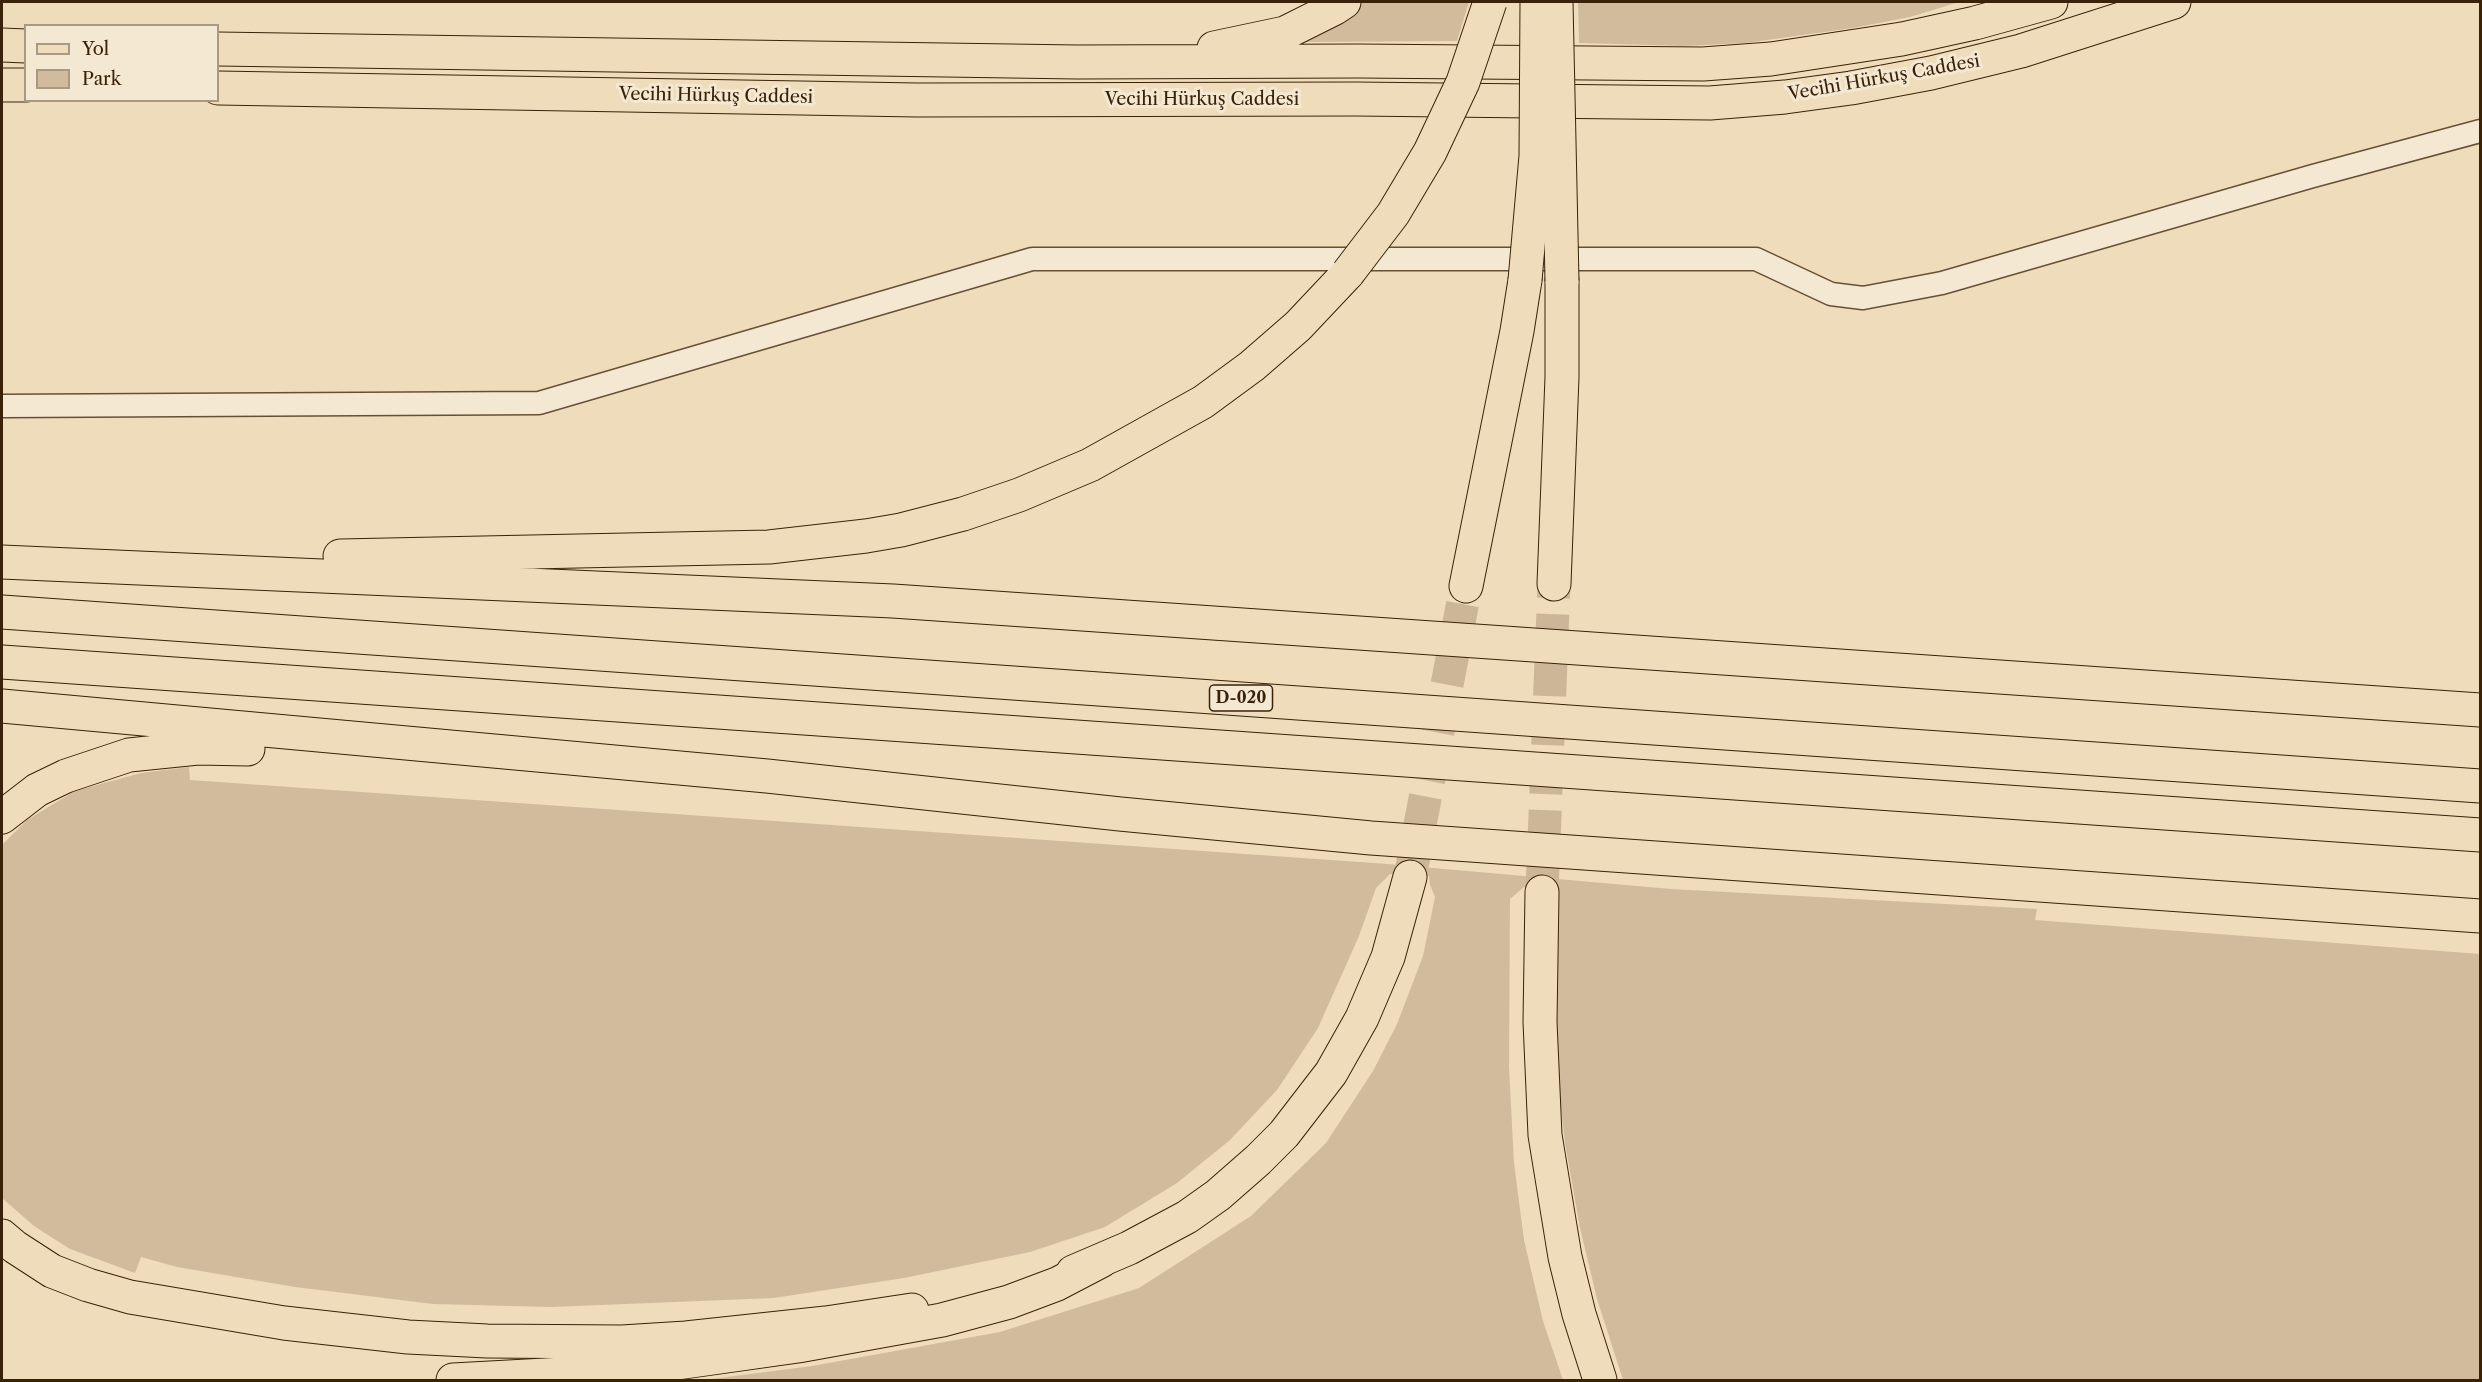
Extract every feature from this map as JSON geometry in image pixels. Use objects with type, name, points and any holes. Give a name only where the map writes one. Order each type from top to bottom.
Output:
[{"type":"main road","points":[[1146,63],[1285,33],[1344,2]]},
{"type":"main road","points":[[5,562],[80,553],[280,557],[746,548],[830,542],[901,530],[963,514],[1019,495],[1090,465],[1154,432],[1203,402],[1252,366],[1298,326],[1348,273],[1393,214],[1430,152],[1463,82],[1490,2]]},
{"type":"main road","points":[[1466,586],[1525,280],[1536,156],[1538,2]]},
{"type":"main road","points":[[1554,584],[1562,388],[1556,2]]},
{"type":"main road","name":"Vecihi Hürkuş Caddesi","points":[[219,50],[1146,63],[1358,61],[1703,64],[1771,59],[1902,39],[1975,23],[2051,2]]},
{"type":"main road","name":"Vecihi Hürkuş Caddesi","points":[[219,88],[917,100],[1356,99],[1710,103],[1785,97],[1851,88],[1931,73],[2021,51],[2174,2]]},
{"type":"main road","points":[[2,45],[24,46]]},
{"type":"main road","points":[[2,84],[24,85]]},
{"type":"main road","points":[[5,562],[939,604],[2481,710]]},
{"type":"main road","name":"D-020","points":[[2,612],[2481,786]]},
{"type":"main road","points":[[2,662],[2481,835]]},
{"type":"main road","points":[[2,706],[767,776],[1371,838],[2481,916]]},
{"type":"main road","points":[[2,817],[37,790],[66,776],[129,755],[198,748],[352,757],[459,749]]},
{"type":"main road","points":[[453,1380],[600,1372],[684,1362],[798,1346],[942,1320],[1009,1302],[1057,1284],[1161,1232],[1218,1195],[1284,1134],[1312,1100],[1346,1048],[1377,988],[1410,877]]},
{"type":"main road","points":[[1542,892],[1540,1022],[1545,1135],[1565,1257],[1579,1314],[1600,1380]]},
{"type":"main road","points":[[2,1236],[15,1248],[52,1271],[88,1285],[130,1297],[284,1323],[408,1337],[487,1341],[622,1342],[686,1338],[825,1323],[988,1295],[1070,1273],[1101,1261]]},
{"type":"street","points":[[2,406],[539,403],[1032,260],[1756,260],[1831,294],[1863,298],[1942,283],[2313,176],[2481,131]]},
{"type":"green space","points":[[1361,2],[1469,2],[1457,41],[1304,42]]},
{"type":"green space","points":[[1578,2],[1959,2],[1910,17],[1853,28],[1746,43],[1685,46],[1579,43]]},
{"type":"green space","points":[[189,767],[190,780],[1388,864],[1671,889],[2037,909],[2035,920],[2480,954],[2480,1380],[1623,1380],[1597,1299],[1580,1228],[1565,1143],[1556,1065],[1551,890],[1524,887],[1510,899],[1509,1067],[1514,1163],[1524,1240],[1543,1321],[1563,1380],[704,1380],[812,1366],[1000,1332],[1139,1288],[1251,1216],[1326,1143],[1373,1071],[1397,1024],[1423,956],[1435,897],[1429,876],[1390,874],[1376,888],[1359,936],[1318,1028],[1277,1090],[1230,1140],[1177,1183],[1105,1227],[1030,1252],[904,1278],[774,1298],[551,1307],[433,1304],[295,1287],[177,1267],[141,1257],[135,1273],[70,1249],[34,1226],[2,1198],[2,845],[27,820],[75,791],[141,773]]},
{"type":"tunnel","points":[[1542,892],[1554,584]]},
{"type":"tunnel","points":[[1410,877],[1466,586]]}]
